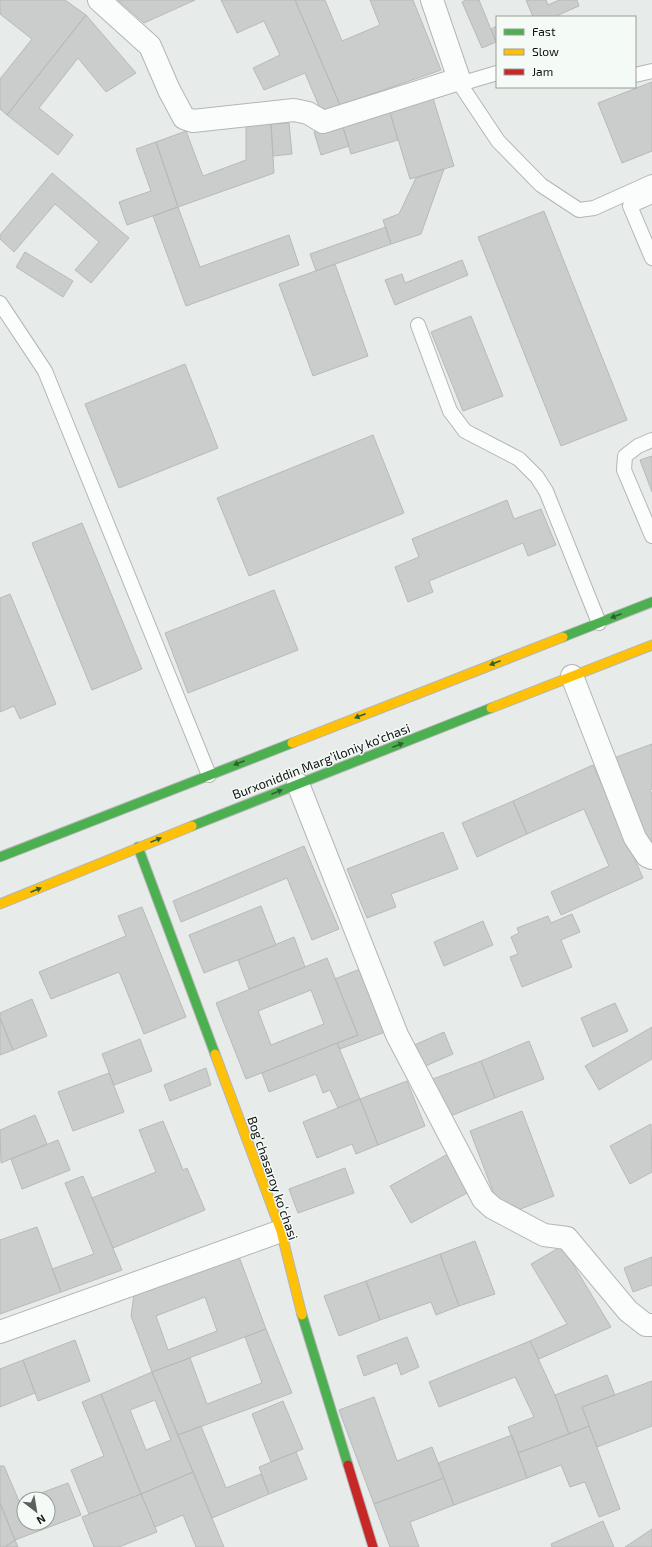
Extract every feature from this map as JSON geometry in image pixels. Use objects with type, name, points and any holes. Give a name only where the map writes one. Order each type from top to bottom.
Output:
[{"type":"main road","name":"Burxoniddin Marg’iloniy ko’chasi","points":[[0,857],[652,602]]},
{"type":"main road","name":"Burxoniddin Marg’iloniy ko’chasi","points":[[0,904],[138,847],[652,645]]},
{"type":"main road","name":"Bogʻchasaroy koʻchasi","points":[[138,847],[280,1231],[295,1292],[372,1547]]},
{"type":"street","points":[[99,0],[150,46],[169,90],[184,118],[193,121],[294,110],[308,113],[323,122],[460,81],[432,0]]},
{"type":"street","points":[[572,676],[635,838],[647,856],[652,858]]},
{"type":"street","points":[[298,784],[397,1035],[483,1199],[493,1208],[544,1235],[567,1238],[628,1311],[646,1325],[652,1325]]},
{"type":"street","points":[[0,1332],[280,1231]]},
{"type":"lane","points":[[636,75],[652,71]]},
{"type":"lane","points":[[496,73],[460,81],[498,141],[541,185],[579,210],[594,208],[652,182]]},
{"type":"lane","points":[[652,196],[630,206],[652,258]]},
{"type":"lane","points":[[0,303],[44,372],[209,775]]},
{"type":"lane","points":[[418,325],[450,411],[465,431],[519,458],[537,476],[546,491],[599,623]]},
{"type":"lane","points":[[652,440],[638,446],[625,456],[624,470],[652,536]]},
{"type":"building","points":[[0,0],[65,0],[86,15],[7,115],[0,109],[0,79],[32,39],[0,14]]},
{"type":"building","points":[[118,0],[195,0],[144,23]]},
{"type":"building","points":[[221,0],[295,0],[340,105],[321,111],[305,73],[264,90],[253,68],[280,55],[264,21],[237,33]]},
{"type":"building","points":[[295,0],[325,0],[342,41],[380,25],[370,0],[413,0],[441,70],[340,105]]},
{"type":"building","points":[[466,0],[479,0],[496,42],[482,48],[462,2]]},
{"type":"building","points":[[526,0],[546,0],[548,5],[559,0],[577,0],[579,6],[556,16],[533,16]]},
{"type":"building","points":[[86,15],[136,73],[106,92],[78,58],[39,108],[73,135],[58,155],[7,115]]},
{"type":"building","points":[[496,26],[496,42],[491,29]]},
{"type":"building","points":[[652,82],[652,151],[622,163],[598,103]]},
{"type":"building","points":[[432,95],[454,166],[410,179],[389,109]]},
{"type":"building","points":[[389,109],[398,140],[351,154],[342,124]]},
{"type":"building","points":[[289,123],[292,154],[273,156],[271,124]]},
{"type":"building","points":[[271,124],[274,173],[178,207],[156,142],[186,131],[203,176],[246,160],[246,125]]},
{"type":"building","points":[[342,124],[349,146],[321,155],[314,132]]},
{"type":"building","points":[[156,142],[178,207],[127,225],[119,202],[151,191],[136,149]]},
{"type":"building","points":[[444,169],[421,234],[391,244],[383,220],[399,214],[416,178]]},
{"type":"building","points":[[52,173],[129,238],[91,283],[75,270],[99,242],[55,204],[14,252],[0,239],[0,235]]},
{"type":"building","points":[[178,207],[200,267],[289,235],[299,265],[186,306],[153,216]]},
{"type":"building","points":[[544,211],[627,420],[561,446],[478,237]]},
{"type":"building","points":[[386,227],[391,244],[316,271],[310,254]]},
{"type":"building","points":[[25,252],[73,281],[63,297],[16,267]]},
{"type":"building","points":[[462,260],[468,275],[395,305],[385,280],[402,274],[405,283]]},
{"type":"building","points":[[335,264],[368,356],[313,376],[279,284]]},
{"type":"building","points":[[471,316],[503,396],[463,411],[431,332]]},
{"type":"building","points":[[185,364],[218,448],[119,488],[85,404]]},
{"type":"building","points":[[373,435],[404,513],[249,576],[217,498]]},
{"type":"building","points":[[652,456],[652,492],[640,460]]},
{"type":"building","points":[[507,500],[514,519],[541,509],[556,545],[528,556],[523,543],[429,581],[433,592],[408,602],[395,567],[419,557],[412,539]]},
{"type":"building","points":[[82,523],[142,669],[92,690],[32,543]]},
{"type":"building","points":[[274,590],[298,650],[188,693],[165,633]]},
{"type":"building","points":[[10,594],[56,704],[20,719],[14,706],[0,712],[0,598]]},
{"type":"building","points":[[652,744],[652,789],[650,790],[652,794],[652,851],[611,759]]},
{"type":"building","points":[[593,765],[643,878],[561,915],[551,892],[609,866],[584,809],[527,834],[513,801]]},
{"type":"building","points":[[513,801],[527,834],[477,857],[462,823]]},
{"type":"building","points":[[443,832],[458,869],[391,894],[396,907],[367,918],[347,869]]},
{"type":"building","points":[[304,846],[339,929],[312,940],[287,878],[181,922],[173,901]]},
{"type":"building","points":[[261,906],[276,945],[204,973],[189,935]]},
{"type":"building","points":[[142,907],[186,1017],[144,1034],[119,972],[51,999],[39,972],[126,936],[118,916]]},
{"type":"building","points":[[572,914],[580,932],[561,940],[572,967],[522,987],[510,957],[518,954],[511,937],[519,933],[517,928],[548,916],[551,923]]},
{"type":"building","points":[[483,921],[493,945],[444,966],[434,942]]},
{"type":"building","points":[[294,937],[305,967],[249,989],[238,960]]},
{"type":"building","points":[[327,958],[358,1035],[246,1079],[216,1003]],"holes":[[[311,990],[324,1024],[271,1045],[258,1011]]]},
{"type":"building","points":[[360,969],[385,1032],[340,1049],[337,1043],[358,1035],[335,979]]},
{"type":"building","points":[[32,999],[47,1036],[13,1050],[0,1018],[0,1013]]},
{"type":"building","points":[[615,1003],[628,1031],[593,1047],[581,1018]]},
{"type":"building","points":[[0,1018],[13,1050],[0,1055]]},
{"type":"building","points":[[652,1027],[652,1059],[599,1090],[585,1066]]},
{"type":"building","points":[[444,1032],[453,1054],[421,1068],[412,1046]]},
{"type":"building","points":[[140,1039],[152,1071],[114,1085],[102,1054]]},
{"type":"building","points":[[529,1041],[544,1079],[495,1098],[481,1061]]},
{"type":"building","points":[[337,1043],[360,1099],[338,1108],[330,1090],[323,1093],[316,1074],[269,1092],[262,1073]]},
{"type":"building","points":[[481,1061],[495,1098],[448,1117],[433,1079]]},
{"type":"building","points":[[206,1068],[211,1085],[170,1101],[164,1085]]},
{"type":"building","points":[[109,1073],[124,1112],[73,1131],[58,1092]]},
{"type":"building","points":[[407,1081],[425,1126],[378,1145],[360,1099]]},
{"type":"building","points":[[360,1099],[378,1145],[356,1154],[352,1144],[317,1158],[303,1122]]},
{"type":"building","points":[[522,1111],[554,1196],[513,1212],[497,1202],[470,1131]]},
{"type":"building","points":[[35,1115],[47,1144],[1,1163],[0,1130]]},
{"type":"building","points":[[163,1121],[183,1170],[187,1168],[205,1210],[113,1248],[92,1198],[156,1172],[139,1130]]},
{"type":"building","points":[[651,1124],[652,1172],[630,1184],[610,1146]]},
{"type":"building","points":[[58,1140],[70,1170],[22,1189],[11,1159]]},
{"type":"building","points":[[448,1154],[469,1192],[411,1223],[390,1186]]},
{"type":"building","points":[[345,1168],[354,1193],[298,1213],[289,1189]]},
{"type":"building","points":[[83,1176],[122,1270],[61,1292],[52,1269],[94,1254],[65,1183]]},
{"type":"building","points":[[37,1227],[61,1292],[0,1314],[0,1240]]},
{"type":"building","points":[[475,1241],[495,1294],[459,1306],[440,1254]]},
{"type":"building","points":[[562,1246],[611,1327],[539,1359],[530,1341],[567,1324],[531,1264]]},
{"type":"building","points":[[238,1254],[266,1329],[152,1372],[131,1316],[134,1294]],"holes":[[[205,1297],[217,1331],[168,1350],[156,1316]]]},
{"type":"building","points":[[440,1254],[459,1306],[436,1315],[431,1302],[380,1320],[366,1281]]},
{"type":"building","points":[[652,1257],[652,1285],[633,1292],[624,1268]]},
{"type":"building","points":[[366,1281],[380,1320],[339,1336],[324,1296]]},
{"type":"building","points":[[266,1329],[292,1393],[178,1435],[152,1372],[190,1358],[207,1404],[262,1383],[245,1337]]},
{"type":"building","points":[[407,1337],[419,1367],[401,1375],[397,1363],[364,1376],[357,1356]]},
{"type":"building","points":[[75,1340],[90,1381],[38,1401],[23,1360]]},
{"type":"building","points":[[530,1341],[555,1395],[569,1434],[518,1453],[508,1427],[534,1417],[515,1377],[439,1407],[429,1382]]},
{"type":"building","points":[[23,1360],[35,1393],[0,1407],[0,1369]]},
{"type":"building","points":[[152,1372],[193,1472],[141,1494],[101,1394]],"holes":[[[155,1400],[171,1440],[146,1450],[130,1410]]]},
{"type":"building","points":[[607,1375],[615,1395],[582,1407],[589,1426],[569,1434],[555,1395]]},
{"type":"building","points":[[652,1381],[652,1426],[597,1447],[582,1407]]},
{"type":"building","points":[[101,1394],[141,1494],[89,1514],[71,1470],[104,1456],[82,1402]]},
{"type":"building","points":[[374,1397],[397,1461],[432,1447],[444,1478],[374,1504],[339,1410]]},
{"type":"building","points":[[283,1401],[303,1449],[271,1462],[252,1414]]},
{"type":"building","points":[[201,1426],[226,1488],[261,1474],[269,1494],[212,1518],[178,1435]]},
{"type":"building","points":[[589,1426],[620,1509],[599,1517],[585,1482],[570,1487],[561,1465],[527,1478],[518,1453]]},
{"type":"building","points":[[512,1435],[527,1478],[454,1505],[438,1463]]},
{"type":"building","points":[[296,1452],[307,1479],[269,1494],[259,1467]]},
{"type":"building","points":[[0,1466],[4,1466],[16,1494],[16,1531],[39,1531],[15,1540],[0,1503]]},
{"type":"building","points":[[193,1472],[224,1547],[196,1547],[183,1515],[155,1527],[141,1494]]},
{"type":"building","points":[[444,1478],[454,1505],[410,1522],[419,1547],[390,1547],[374,1504]]},
{"type":"building","points":[[68,1483],[81,1515],[56,1524],[56,1491],[46,1491]]},
{"type":"building","points":[[141,1494],[157,1532],[119,1547],[94,1547],[82,1517]]},
{"type":"building","points":[[0,1503],[15,1540],[5,1547],[0,1547]]},
{"type":"building","points":[[603,1521],[614,1547],[552,1547],[551,1544]]},
{"type":"building","points":[[652,1529],[652,1547],[625,1547]]},
{"type":"building","points":[[15,1540],[18,1547],[5,1547]]},
{"type":"traffic: fast","points":[[563,637],[652,602]]},
{"type":"traffic: fast","points":[[192,826],[491,708]]},
{"type":"traffic: fast","points":[[0,857],[292,743]]},
{"type":"traffic: fast","points":[[138,847],[215,1054]]},
{"type":"traffic: fast","points":[[302,1315],[348,1465]]},
{"type":"traffic: slow","points":[[292,743],[563,637]]},
{"type":"traffic: slow","points":[[491,708],[652,645]]},
{"type":"traffic: slow","points":[[0,904],[192,826]]},
{"type":"traffic: slow","points":[[215,1054],[281,1231],[302,1315]]},
{"type":"traffic: jam","points":[[348,1465],[373,1547]]}]
